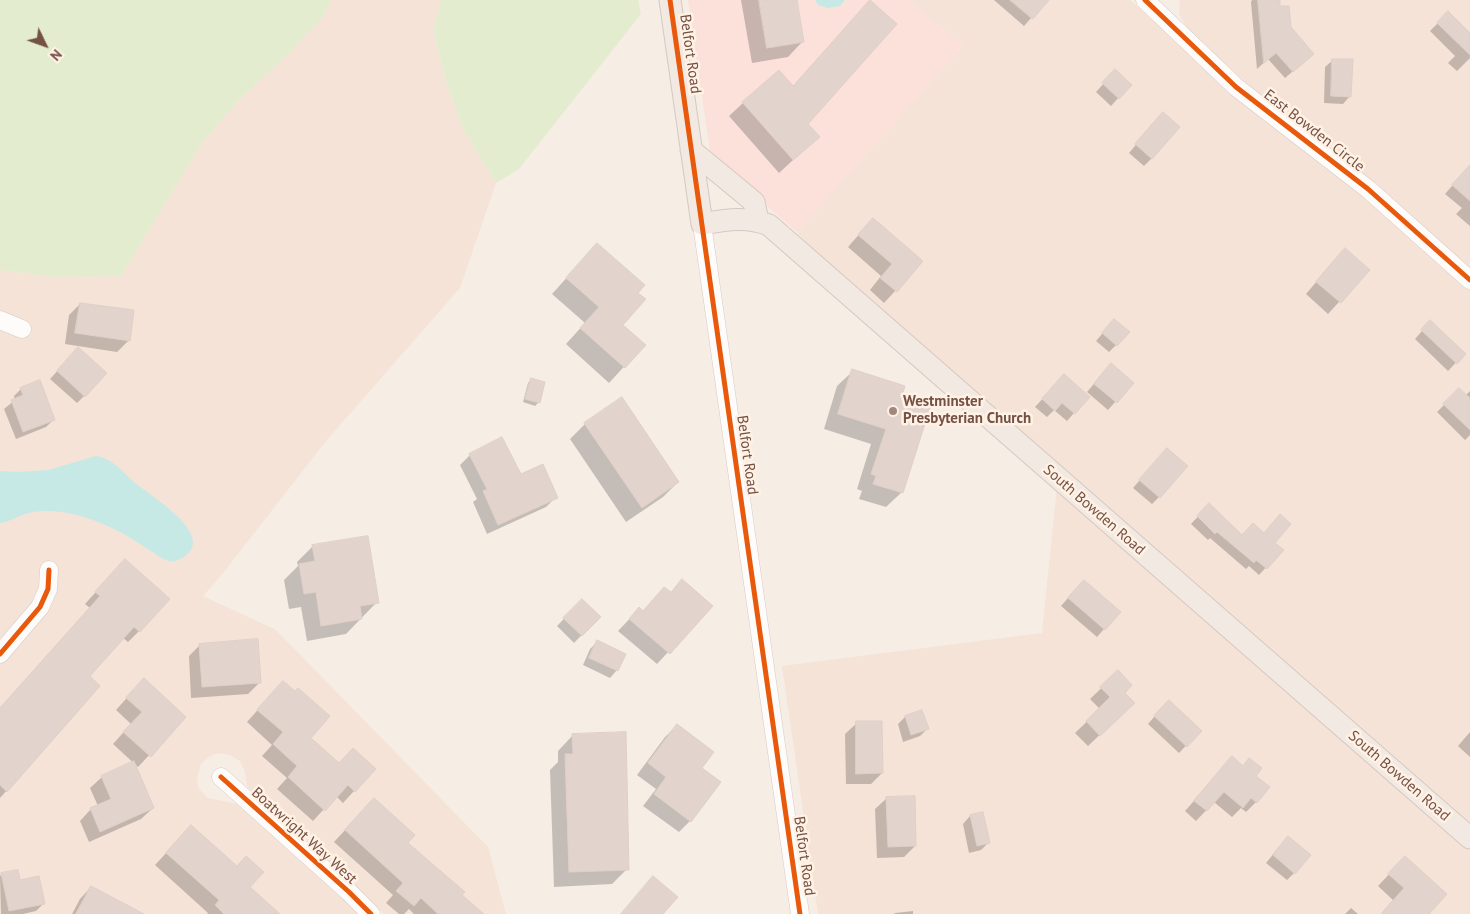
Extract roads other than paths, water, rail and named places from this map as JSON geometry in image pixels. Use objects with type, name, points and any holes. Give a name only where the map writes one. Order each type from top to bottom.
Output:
[{"type":"main road","name":"Belfort Road","points":[[670,0],[702,224]]},
{"type":"main road","points":[[692,150],[754,202],[758,221]]},
{"type":"main road","name":"South Bowden Road","points":[[702,224],[740,218],[769,225],[1470,838]]},
{"type":"street","name":"East Bowden Circle","points":[[1144,0],[1236,86],[1368,190],[1470,280]]},
{"type":"street","name":"Belfort Road","points":[[702,224],[800,914]]},
{"type":"street","points":[[0,320],[22,330]]},
{"type":"street","points":[[0,654],[40,606],[48,589],[49,570]]},
{"type":"street","name":"Boatwright Way West","points":[[220,778],[349,892],[371,914]]},
{"type":"water","points":[[815,0],[845,0],[840,6],[828,8],[818,5]]},
{"type":"water","points":[[96,456],[102,457],[114,464],[180,519],[189,530],[193,541],[191,551],[180,559],[166,560],[109,527],[74,514],[62,512],[49,511],[25,514],[0,523],[0,471],[48,470]]},
{"type":"place","name":"Westminster Presbyterian Church","points":[[893,411]]}]
